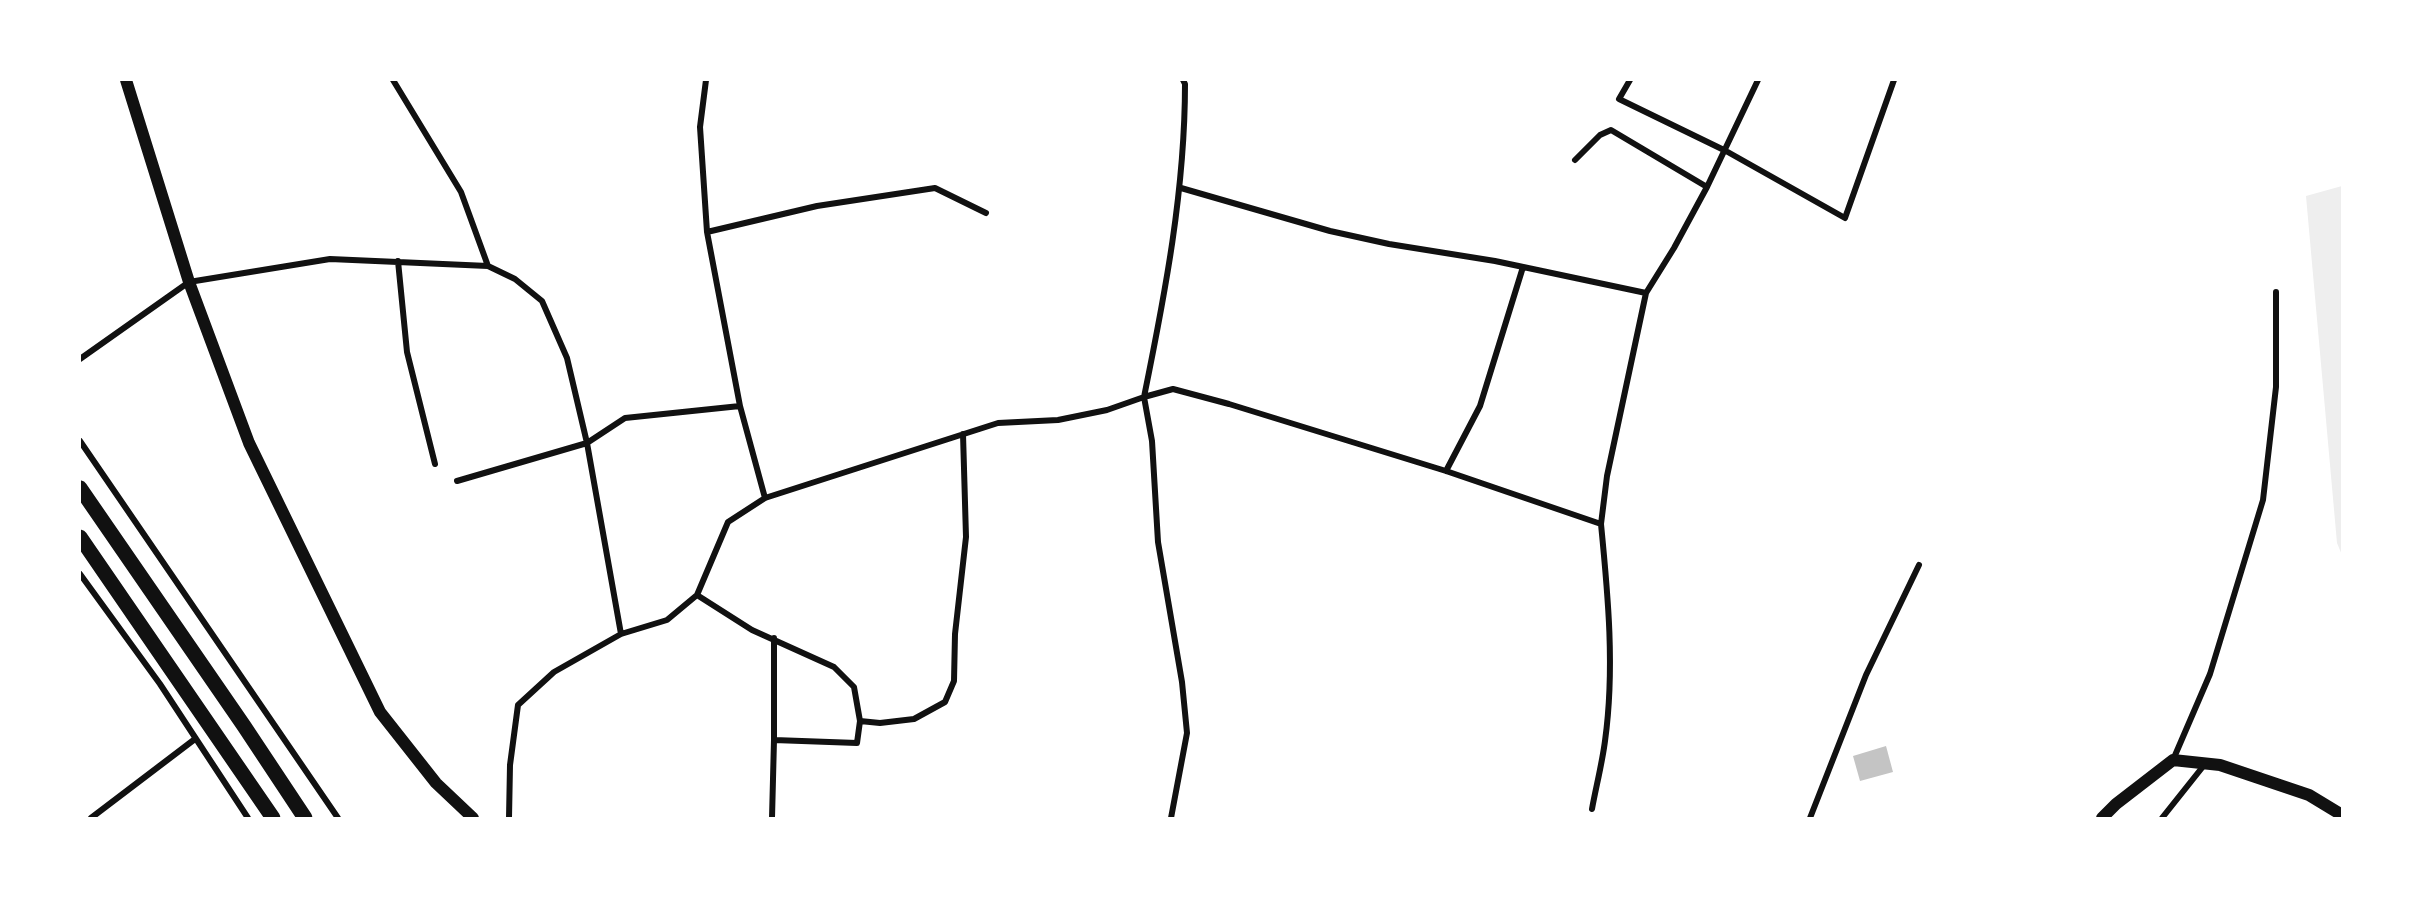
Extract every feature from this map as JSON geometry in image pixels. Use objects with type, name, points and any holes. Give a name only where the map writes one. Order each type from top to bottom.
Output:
[{"type":"highway","points":[[80,488],[244,726],[304,819]]},
{"type":"highway","points":[[80,537],[273,819]]},
{"type":"main road","points":[[126,80],[189,282],[249,443],[380,712],[436,783],[473,819]]},
{"type":"main road","points":[[2102,819],[2116,804],[2173,760],[2220,765],[2309,795],[2338,816]]},
{"type":"street","points":[[393,80],[461,192],[488,266]]},
{"type":"street","points":[[706,80],[700,127],[707,232],[740,406],[765,498]]},
{"type":"street","points":[[1171,819],[1187,732],[1182,682],[1158,542],[1152,441],[1144,398],[1181,188],[1185,128],[1185,84],[1183,80]]},
{"type":"street","points":[[1630,80],[1619,99],[1725,151],[1845,218],[1894,80]]},
{"type":"street","points":[[1592,809],[1606,740],[1610,662],[1609,602],[1600,524],[1609,465],[1646,293],[1674,248],[1707,187],[1758,80]]},
{"type":"street","points":[[1575,160],[1600,135],[1611,130],[1707,187]]},
{"type":"street","points":[[707,232],[817,206],[935,188],[986,213]]},
{"type":"street","points":[[1181,188],[1330,231],[1389,244],[1523,267],[1646,293]]},
{"type":"street","points":[[80,358],[189,282],[330,259],[488,266],[515,279],[542,301],[567,358],[586,443],[621,634]]},
{"type":"street","points":[[398,261],[407,352],[435,464]]},
{"type":"street","points":[[1446,471],[1480,406],[1523,267]]},
{"type":"street","points":[[2173,760],[2210,674],[2263,500],[2276,387],[2276,292]]},
{"type":"street","points":[[509,819],[510,765],[518,705],[554,672],[621,634],[667,620],[697,595],[728,522],[765,498],[998,423],[1058,420],[1107,410],[1173,389],[1446,471],[1600,524]]},
{"type":"street","points":[[457,481],[586,443],[625,418],[740,406]]},
{"type":"street","points":[[860,721],[880,723],[914,719],[945,702],[954,681],[955,634],[966,537],[963,434]]},
{"type":"street","points":[[80,441],[338,819]]},
{"type":"street","points":[[1810,819],[1866,675],[1919,565]]},
{"type":"street","points":[[80,574],[160,684],[248,819]]},
{"type":"street","points":[[697,595],[752,630],[834,667],[854,687],[860,721],[857,743],[774,740]]},
{"type":"street","points":[[772,819],[774,638]]},
{"type":"street","points":[[91,819],[195,739]]},
{"type":"street","points":[[2162,819],[2206,764]]},
{"type":"shaded area","points":[[2342,186],[2342,555],[2337,543],[2306,196]]},
{"type":"building","points":[[1886,746],[1893,772],[1860,781],[1853,756]]}]
